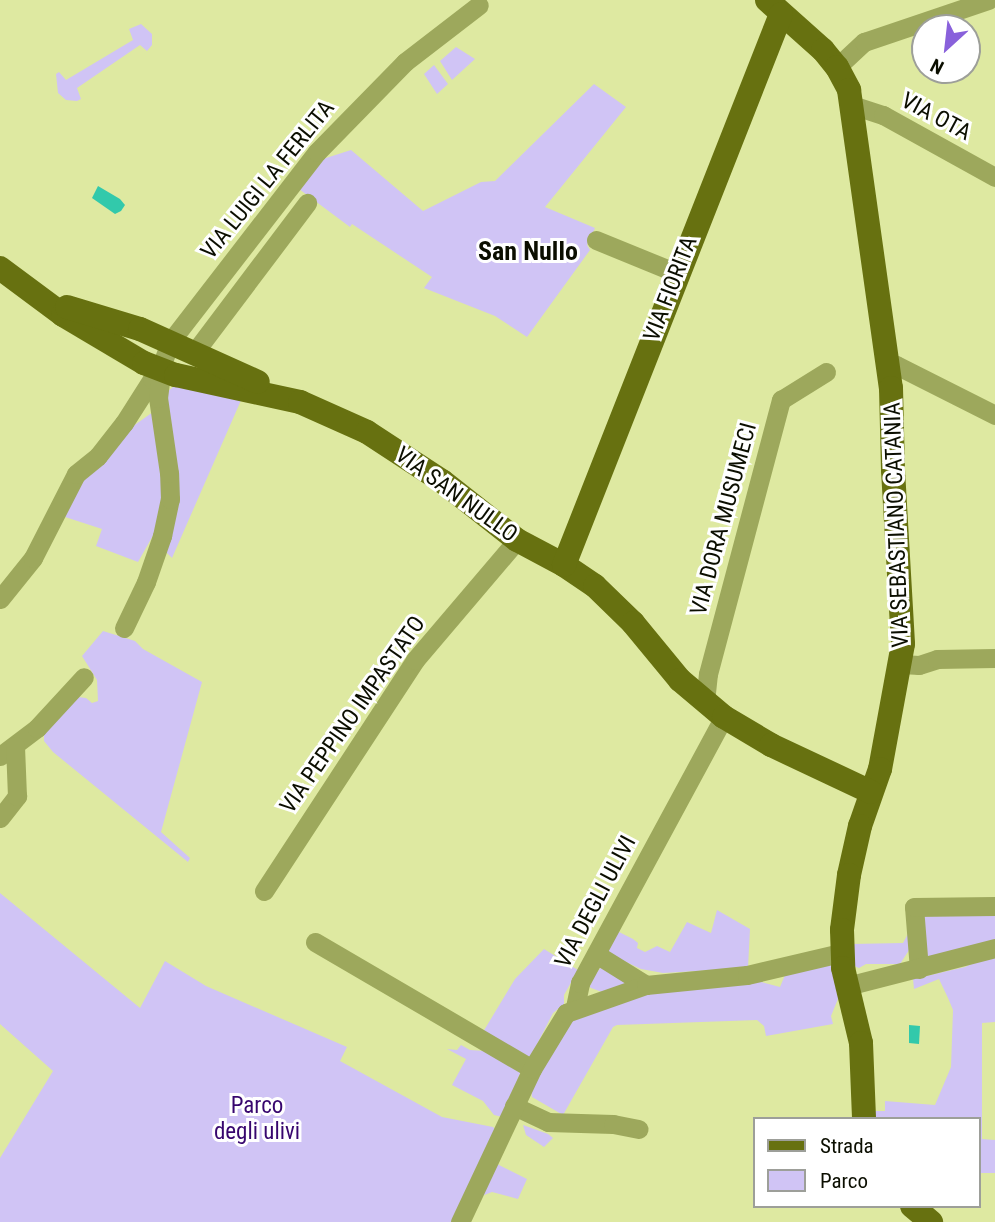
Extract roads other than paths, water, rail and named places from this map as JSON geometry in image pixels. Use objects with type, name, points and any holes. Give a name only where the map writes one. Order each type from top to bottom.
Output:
[{"type":"main road","name":"VIA SEBASTIANO CATANIA","points":[[774,7],[837,67],[852,105],[889,365],[892,470],[904,627],[901,664],[880,769],[871,792],[849,875],[841,953],[861,1043],[864,1117]]},
{"type":"main road","name":"VIA FIORITA","points":[[564,565],[677,274],[774,7]]},
{"type":"main road","name":"VIA SAN NULLO","points":[[0,268],[97,336],[161,371],[218,375],[300,402],[367,432],[443,481],[517,540],[564,565],[617,606],[663,663],[714,709],[752,735],[871,792]]},
{"type":"main road","points":[[40,298],[140,329],[194,354],[218,375]]},
{"type":"main road","points":[[914,1208],[931,1222]]},
{"type":"street","points":[[837,67],[864,42],[988,0]]},
{"type":"street","name":"VIA LUIGI LA FERLITA","points":[[170,342],[317,152],[404,62],[479,5]]},
{"type":"street","name":"VIA OTA","points":[[852,105],[883,115],[995,177]]},
{"type":"street","points":[[194,354],[307,203]]},
{"type":"street","points":[[596,240],[677,274]]},
{"type":"street","points":[[124,628],[146,582],[162,536],[170,499],[158,398],[161,371],[170,342]]},
{"type":"street","points":[[889,365],[896,365],[995,415]]},
{"type":"street","points":[[0,599],[33,558],[76,474],[98,456],[124,423],[152,379],[161,371]]},
{"type":"street","name":"VIA DORA MUSUMECI","points":[[714,709],[708,674],[781,400],[826,372]]},
{"type":"street","name":"VIA PEPPINO IMPASTATO","points":[[264,891],[415,660],[517,540]]},
{"type":"street","points":[[901,664],[919,665],[937,660],[995,658]]},
{"type":"street","points":[[0,818],[17,796],[7,751],[37,729],[85,677]]},
{"type":"street","name":"VIA DEGLI ULIVI","points":[[460,1222],[532,1069],[559,1021],[575,1007],[579,983],[596,954],[714,709]]},
{"type":"street","points":[[919,969],[914,907],[995,906]]},
{"type":"street","points":[[315,942],[532,1069]]},
{"type":"street","points":[[847,986],[995,948]]},
{"type":"street","points":[[575,1007],[646,985],[747,975],[841,953]]},
{"type":"street","points":[[596,954],[646,985]]},
{"type":"street","points":[[514,1106],[548,1122],[613,1124],[639,1129]]},
{"type":"water","points":[[98,186],[120,199],[125,205],[121,211],[115,214],[92,198]]},
{"type":"water","points":[[909,1025],[920,1026],[919,1044],[909,1043]]},
{"type":"district","name":"San Nullo","points":[[528,252]]},
{"type":"park label","name":"Parco degli ulivi","points":[[257,1119]]}]
